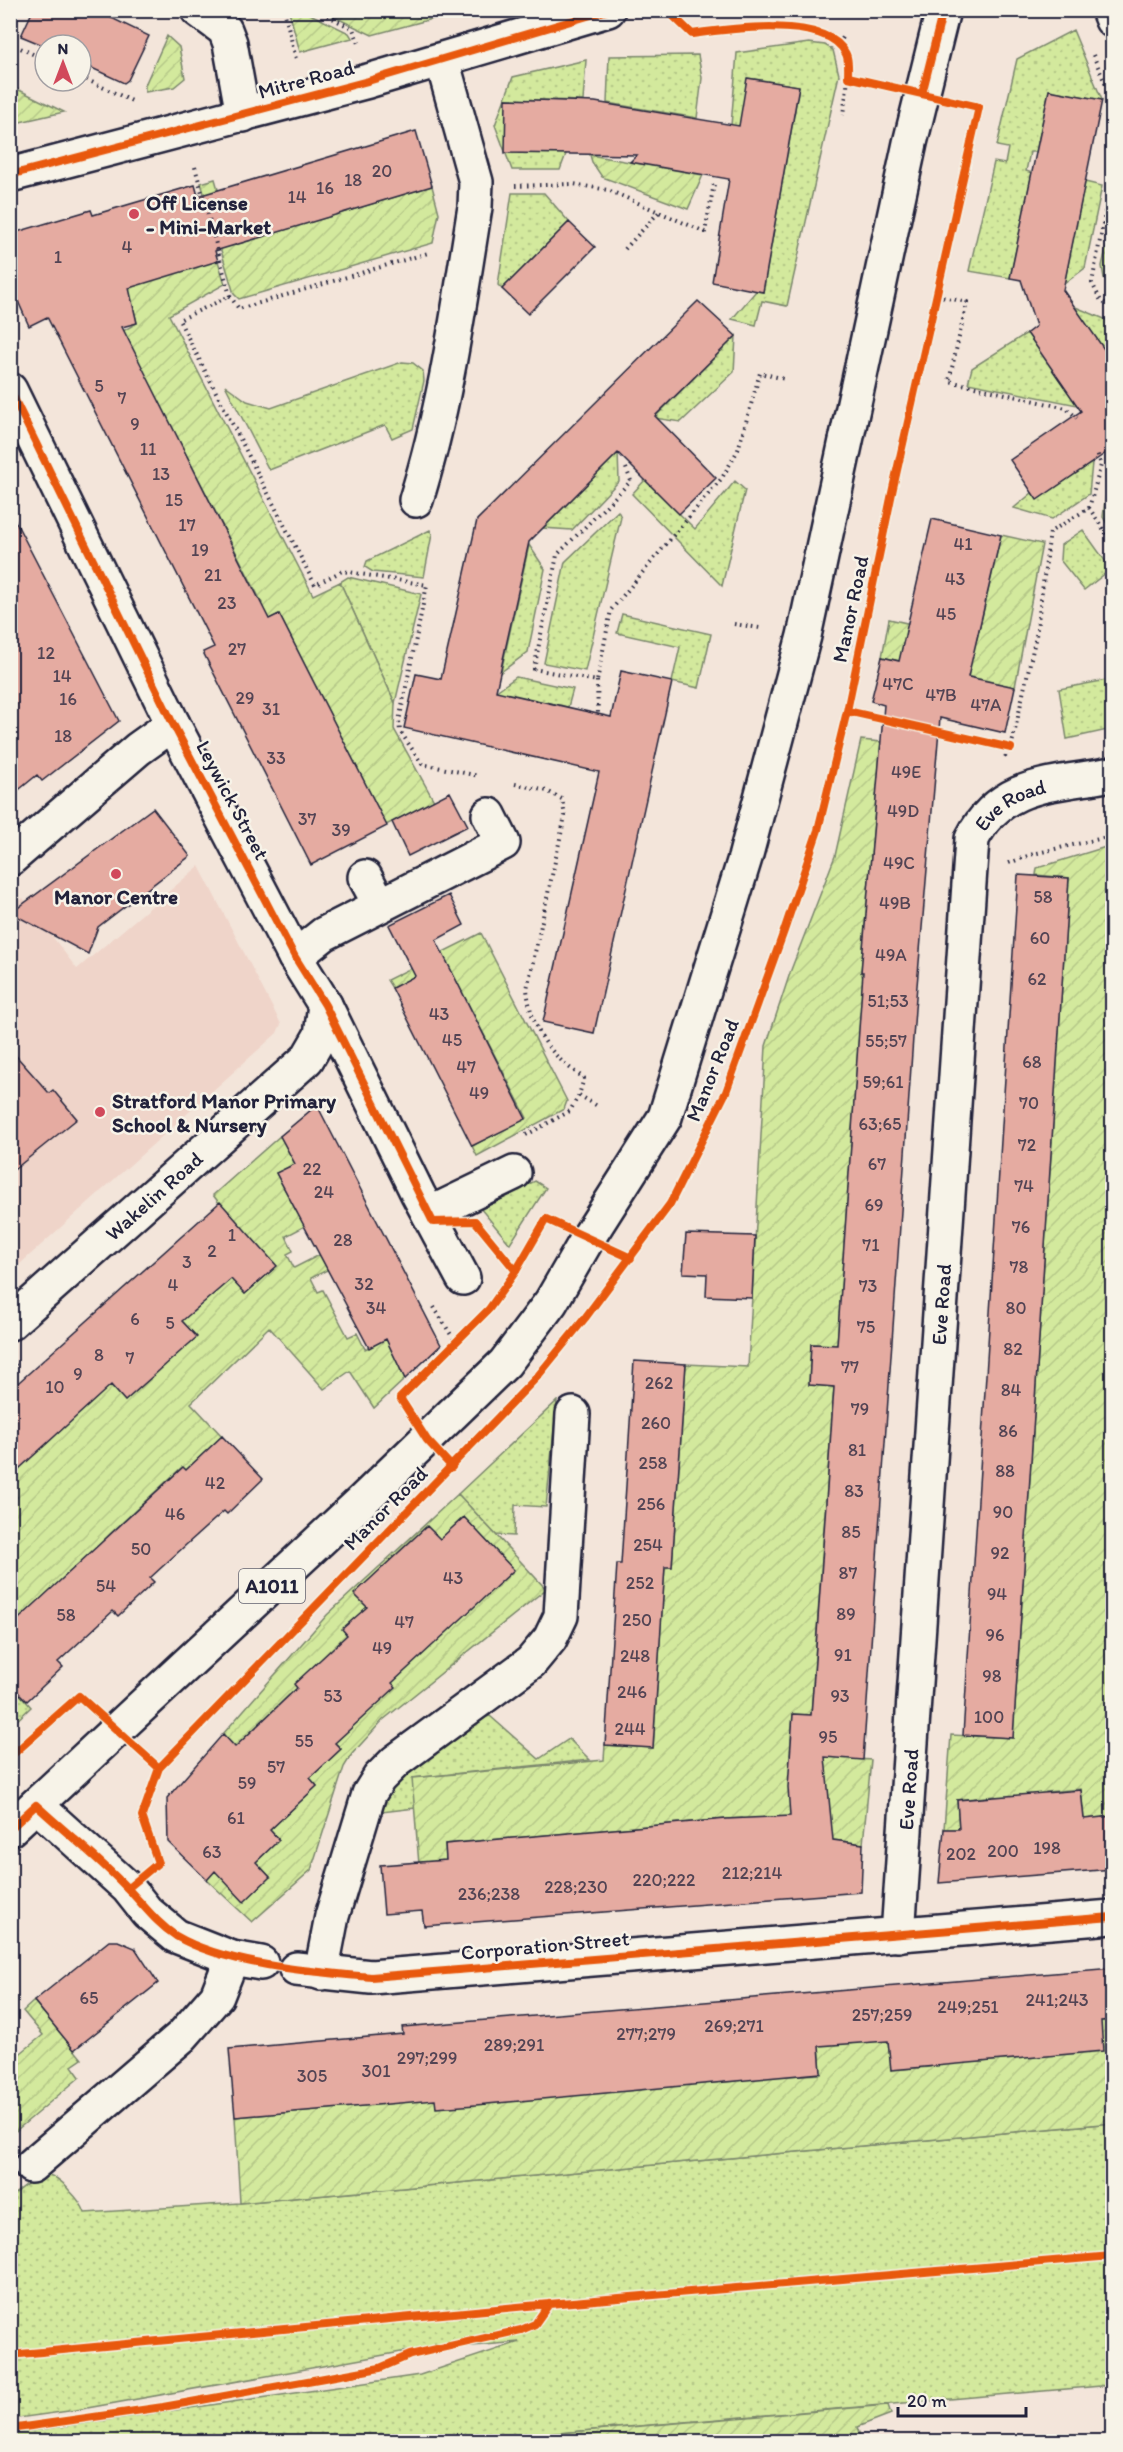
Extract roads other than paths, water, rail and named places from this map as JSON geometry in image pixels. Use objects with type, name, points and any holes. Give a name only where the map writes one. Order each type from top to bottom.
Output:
[{"type":"street","points":[[198,10],[225,30],[243,115]]},
{"type":"street","name":"Mitre Road","points":[[10,175],[243,115],[442,60],[554,18],[608,10]]},
{"type":"street","name":"Manor Road","points":[[10,1828],[427,1440],[505,1363],[551,1302],[665,1116],[745,858],[804,636],[922,94],[943,10]]},
{"type":"street","points":[[1108,10],[1113,20]]},
{"type":"street","points":[[417,500],[433,444],[448,376],[475,207],[476,182],[442,60]]},
{"type":"street","name":"Leywick Street","points":[[13,402],[173,724],[295,957],[325,1005],[463,1278]]},
{"type":"street","points":[[10,858],[138,749],[173,724]]},
{"type":"street","name":"Eve Road","points":[[898,1935],[972,839],[981,821],[991,809],[1018,792],[1113,774]]},
{"type":"street","points":[[295,957],[324,934],[369,919],[482,866],[503,843],[489,815]]},
{"type":"street","points":[[365,877],[369,919]]},
{"type":"street","name":"Wakelin Road","points":[[10,1323],[307,1059],[321,1035],[325,1005]]},
{"type":"street","points":[[429,1214],[514,1173]]},
{"type":"street","name":"Corporation Street","points":[[573,1414],[561,1616],[550,1639],[531,1662],[396,1761],[379,1778],[369,1794],[332,1916],[308,1971],[371,1977],[1113,1917]]},
{"type":"street","points":[[31,2166],[182,2036],[246,1960],[176,1936],[147,1912],[128,1888],[36,1805]]},
{"type":"place","name":"Off License - Mini-Market","points":[[134,214]]},
{"type":"place","name":"Manor Centre","points":[[116,874]]},
{"type":"place","name":"Stratford Manor Primary School & Nursery","points":[[100,1112]]}]
